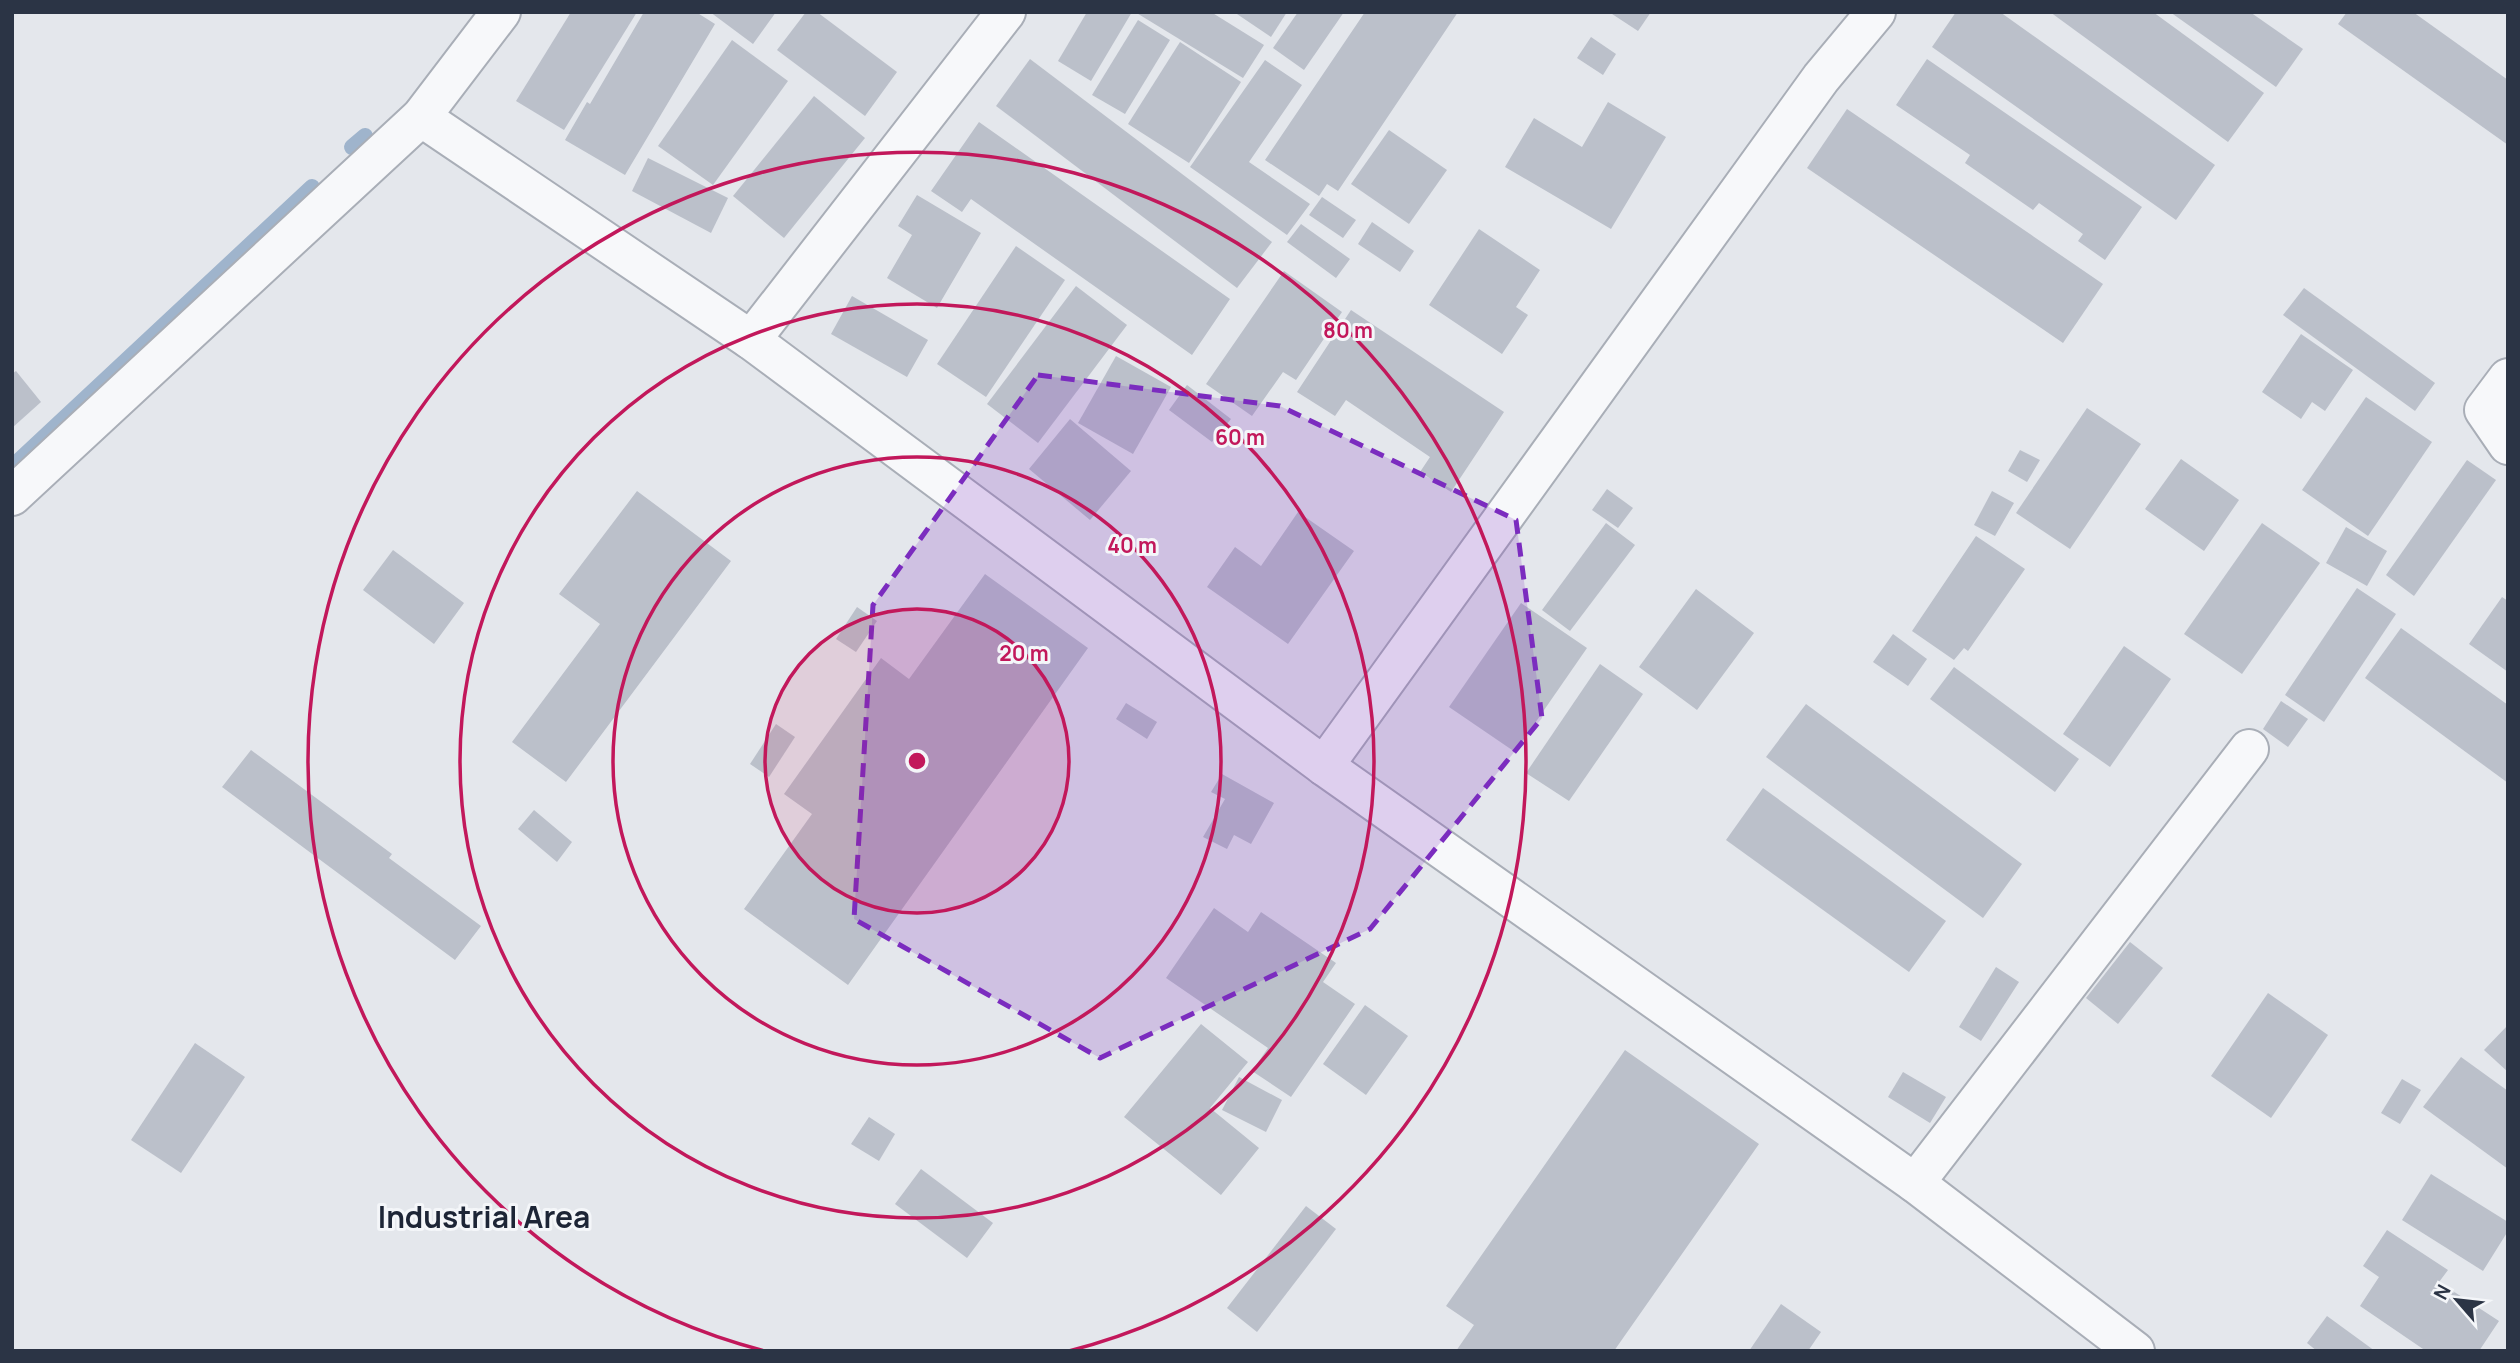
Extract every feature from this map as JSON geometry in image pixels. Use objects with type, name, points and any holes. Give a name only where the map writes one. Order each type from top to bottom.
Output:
[{"type":"street","points":[[12,496],[421,117],[500,12]]},
{"type":"street","points":[[751,340],[1006,12]]},
{"type":"street","points":[[1324,766],[1821,78],[1876,12]]},
{"type":"street","points":[[421,117],[751,340],[1324,766],[1915,1183],[2135,1351]]},
{"type":"street","points":[[2508,377],[2484,410],[2508,444]]},
{"type":"street","points":[[1915,1183],[2249,749]]},
{"type":"highlighted area","points":[[1038,375],[1280,406],[1516,520],[1542,718],[1370,929],[1100,1058],[854,919],[873,605]]},
{"type":"building","points":[[571,12],[637,12],[564,130],[516,101]]},
{"type":"building","points":[[644,12],[696,12],[715,24],[625,175],[565,140],[587,102],[590,104]]},
{"type":"building","points":[[710,12],[776,12],[753,44]]},
{"type":"building","points":[[806,12],[817,12],[897,72],[865,116],[777,50]]},
{"type":"building","points":[[1087,12],[1132,12],[1091,81],[1058,61]]},
{"type":"building","points":[[1135,12],[1211,12],[1264,45],[1243,78]]},
{"type":"building","points":[[1234,12],[1287,12],[1271,37]]},
{"type":"building","points":[[1298,12],[1344,12],[1304,70],[1273,48]]},
{"type":"building","points":[[1365,12],[1458,12],[1338,191],[1327,184],[1319,196],[1265,160]]},
{"type":"building","points":[[1609,12],[1651,12],[1638,31]]},
{"type":"building","points":[[1956,12],[2000,12],[2215,165],[2176,220],[1932,47]]},
{"type":"building","points":[[2050,12],[2153,12],[2264,93],[2228,142]]},
{"type":"building","points":[[2170,12],[2250,12],[2303,49],[2276,87]]},
{"type":"building","points":[[2347,12],[2413,12],[2508,80],[2508,145],[2338,24]]},
{"type":"building","points":[[1138,20],[1170,40],[1125,114],[1092,95]]},
{"type":"building","points":[[1591,37],[1616,54],[1603,75],[1577,58]]},
{"type":"building","points":[[732,40],[788,81],[713,185],[658,146]]},
{"type":"building","points":[[1180,42],[1241,82],[1189,163],[1128,124]]},
{"type":"building","points":[[1030,59],[1272,242],[1237,288],[996,106]]},
{"type":"building","points":[[1927,59],[2142,207],[2105,260],[2078,241],[2083,234],[2039,203],[2033,210],[1965,163],[1970,155],[1896,105]]},
{"type":"building","points":[[1265,60],[1302,85],[1249,162],[1310,204],[1287,235],[1190,167]]},
{"type":"building","points":[[814,96],[865,138],[784,238],[733,196]]},
{"type":"building","points":[[1608,102],[1666,137],[1611,229],[1505,167],[1534,118],[1582,147]]},
{"type":"building","points":[[1847,109],[2103,284],[2063,343],[1807,168]]},
{"type":"building","points":[[979,122],[1230,299],[1192,355],[971,199],[962,212],[931,191]]},
{"type":"building","points":[[1389,130],[1447,170],[1409,224],[1351,184]]},
{"type":"building","points":[[648,158],[728,198],[711,233],[632,191]]},
{"type":"building","points":[[917,195],[981,233],[937,308],[887,278],[912,235],[898,226]]},
{"type":"building","points":[[1322,197],[1356,220],[1343,238],[1309,215]]},
{"type":"building","points":[[1372,222],[1414,251],[1400,272],[1358,244]]},
{"type":"building","points":[[1301,224],[1350,259],[1336,278],[1287,242]]},
{"type":"building","points":[[1479,229],[1540,270],[1516,307],[1528,315],[1502,354],[1429,305]]},
{"type":"building","points":[[1016,246],[1065,280],[986,397],[937,364]]},
{"type":"building","points":[[1284,271],[1342,312],[1296,380],[1283,372],[1252,416],[1206,384]]},
{"type":"building","points":[[1076,286],[1127,325],[1038,443],[987,404]]},
{"type":"building","points":[[2304,288],[2435,383],[2415,411],[2283,315]]},
{"type":"building","points":[[852,296],[928,340],[907,377],[831,334]]},
{"type":"building","points":[[1351,310],[1504,412],[1451,492],[1420,472],[1430,457],[1346,400],[1335,416],[1297,392]]},
{"type":"building","points":[[2301,334],[2353,370],[2325,411],[2312,402],[2301,419],[2262,392]]},
{"type":"building","points":[[1116,356],[1171,387],[1133,454],[1078,423]]},
{"type":"building","points":[[16,371],[41,402],[12,428],[12,374]]},
{"type":"building","points":[[1187,385],[1231,419],[1212,442],[1169,410]]},
{"type":"building","points":[[2366,397],[2432,442],[2368,536],[2302,490]]},
{"type":"building","points":[[2087,408],[2141,444],[2070,549],[2016,513]]},
{"type":"building","points":[[1070,419],[1131,471],[1090,520],[1029,469]]},
{"type":"building","points":[[2020,450],[2040,460],[2027,482],[2008,471]]},
{"type":"building","points":[[2181,459],[2239,500],[2204,551],[2145,509]]},
{"type":"building","points":[[2467,460],[2496,480],[2414,596],[2386,575]]},
{"type":"building","points":[[1607,489],[1633,508],[1618,528],[1592,510]]},
{"type":"building","points":[[637,491],[731,561],[566,782],[512,742],[600,624],[559,594]]},
{"type":"building","points":[[1992,491],[2014,503],[1995,536],[1974,525]]},
{"type":"building","points":[[1298,512],[1354,551],[1288,644],[1207,587],[1235,547],[1261,566]]},
{"type":"building","points":[[1606,523],[1635,545],[1570,631],[1542,610]]},
{"type":"building","points":[[2262,523],[2320,563],[2242,674],[2184,634]]},
{"type":"building","points":[[2346,527],[2387,551],[2367,586],[2326,563]]},
{"type":"building","points":[[1976,536],[2025,569],[1968,651],[1964,648],[1954,660],[1912,631]]},
{"type":"building","points":[[393,550],[464,603],[434,644],[363,590]]},
{"type":"building","points":[[985,574],[1088,648],[848,985],[744,909],[812,814],[784,794],[881,658],[909,679]]},
{"type":"building","points":[[2357,588],[2396,614],[2324,722],[2285,695]]},
{"type":"building","points":[[1696,589],[1754,633],[1697,710],[1639,667]]},
{"type":"building","points":[[2502,597],[2508,601],[2508,672],[2469,644]]},
{"type":"building","points":[[1521,603],[1587,648],[1515,752],[1449,707]]},
{"type":"building","points":[[857,607],[877,621],[856,652],[836,639]]},
{"type":"building","points":[[2401,628],[2508,705],[2508,783],[2365,678]]},
{"type":"building","points":[[1893,634],[1927,659],[1908,686],[1873,662]]},
{"type":"building","points":[[2124,646],[2171,679],[2110,767],[2063,734]]},
{"type":"building","points":[[1600,664],[1643,694],[1569,801],[1526,773]]},
{"type":"building","points":[[1954,667],[2079,759],[2055,792],[1930,699]]},
{"type":"building","points":[[2281,701],[2308,719],[2288,747],[2263,729]]},
{"type":"building","points":[[1126,703],[1157,722],[1147,739],[1116,719]]},
{"type":"building","points":[[1806,704],[2022,864],[1983,918],[1766,757]]},
{"type":"building","points":[[776,724],[795,737],[769,777],[750,764]]},
{"type":"building","points":[[251,750],[392,854],[389,858],[481,926],[455,960],[222,787]]},
{"type":"building","points":[[1222,774],[1274,803],[1251,844],[1234,835],[1227,849],[1203,837],[1225,799],[1211,792]]},
{"type":"building","points":[[1763,788],[1946,921],[1909,972],[1726,840]]},
{"type":"building","points":[[534,810],[572,842],[557,862],[518,829]]},
{"type":"building","points":[[1214,908],[1248,932],[1261,912],[1336,963],[1323,982],[1355,1004],[1291,1097],[1252,1071],[1268,1048],[1166,978]]},
{"type":"building","points":[[2130,942],[2163,968],[2118,1024],[2086,998]]},
{"type":"building","points":[[1996,967],[2019,982],[1981,1041],[1959,1027]]},
{"type":"building","points":[[2268,993],[2328,1035],[2271,1118],[2211,1076]]},
{"type":"building","points":[[1365,1005],[1408,1036],[1366,1095],[1323,1064]]},
{"type":"building","points":[[1201,1024],[1248,1062],[1210,1108],[1259,1148],[1221,1195],[1124,1117]]},
{"type":"building","points":[[2508,1025],[2508,1072],[2484,1050]]},
{"type":"building","points":[[195,1043],[245,1077],[181,1173],[131,1140]]},
{"type":"building","points":[[1625,1050],[1759,1144],[1614,1351],[1456,1351],[1474,1325],[1446,1306]]},
{"type":"building","points":[[2461,1057],[2508,1091],[2508,1169],[2423,1107]]},
{"type":"building","points":[[1903,1072],[1946,1097],[1930,1123],[1888,1097]]},
{"type":"building","points":[[1239,1077],[1282,1100],[1266,1132],[1222,1110]]},
{"type":"building","points":[[2402,1079],[2421,1090],[2400,1124],[2381,1113]]},
{"type":"building","points":[[869,1117],[895,1134],[879,1161],[851,1144]]},
{"type":"building","points":[[921,1169],[993,1223],[967,1258],[895,1204]]},
{"type":"building","points":[[2431,1174],[2508,1222],[2508,1231],[2483,1271],[2402,1220]]},
{"type":"building","points":[[1306,1206],[1336,1229],[1257,1332],[1227,1308]]},
{"type":"building","points":[[2387,1230],[2448,1270],[2439,1282],[2499,1321],[2479,1351],[2426,1351],[2360,1306],[2379,1277],[2363,1266]]},
{"type":"building","points":[[1781,1304],[1821,1332],[1808,1351],[1749,1351]]},
{"type":"building","points":[[2327,1316],[2375,1351],[2317,1351],[2307,1343]]},
{"type":"waterway","points":[[352,147],[365,136]]},
{"type":"waterway","points":[[12,467],[312,187]]},
{"type":"district","name":"Industrial Area","points":[[484,1218]]}]
